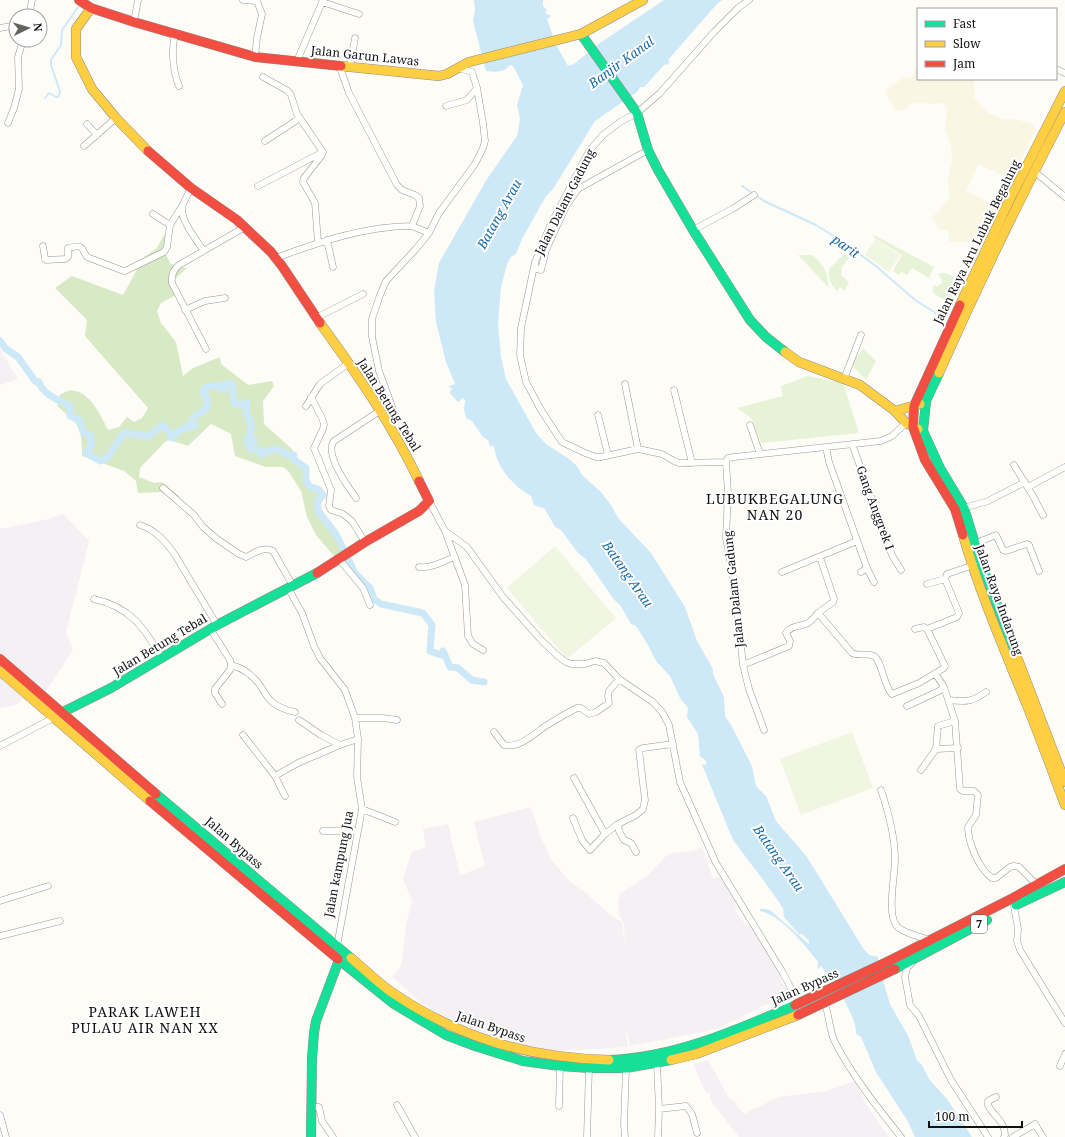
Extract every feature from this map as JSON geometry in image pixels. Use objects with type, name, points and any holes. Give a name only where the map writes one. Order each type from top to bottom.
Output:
[{"type":"main road","name":"Jalan Garun Lawas","points":[[79,0],[91,8],[134,22],[255,57],[439,76],[447,74],[469,62],[581,34],[643,0]]},
{"type":"main road","name":"Jalan Betung Tebal","points":[[63,712],[112,688],[214,628],[319,572],[365,542],[419,511],[429,501],[409,460],[381,410],[276,258],[245,227],[220,207],[191,188],[144,148],[92,89],[76,58],[76,29],[91,8]]},
{"type":"main road","points":[[581,34],[588,46],[637,113],[648,150],[658,170],[693,230],[750,320],[766,337],[799,362],[860,385],[895,411],[909,425],[923,430]]},
{"type":"main road","name":"Jalan Raya Aru Lubuk Begalung","points":[[923,416],[926,401],[964,305],[1048,124],[1065,91]]},
{"type":"main road","name":"Jalan Raya Aru Lubuk Begalung","points":[[914,406],[964,305],[1065,112]]},
{"type":"main road","points":[[1048,124],[1057,128]]},
{"type":"main road","points":[[895,411],[926,401]]},
{"type":"main road","name":"Jalan Raya Indarung","points":[[914,406],[909,425],[925,460],[956,510],[976,565],[997,634],[1028,708],[1065,805]]},
{"type":"main road","name":"Jalan Raya Indarung","points":[[923,416],[923,430],[940,468],[964,508],[974,544],[976,565],[1006,630],[1065,782]]},
{"type":"main road","points":[[997,634],[1006,630]]},
{"type":"main road","name":"Jalan Bypass","points":[[0,659],[63,712],[115,759],[314,926],[336,947],[389,990],[429,1016],[523,1061],[589,1068],[626,1068],[639,1062],[693,1045],[762,1019],[795,1000],[893,965],[914,960],[1014,906],[1065,882]]},
{"type":"main road","name":"Jalan Bypass","points":[[0,671],[192,837],[394,1004],[446,1035],[495,1048],[564,1058],[657,1063],[696,1054],[798,1015],[893,965],[929,940],[1011,899],[1065,869]]},
{"type":"main road","points":[[192,837],[198,829]]},
{"type":"main road","points":[[311,1137],[312,1058],[316,1021],[339,960]]},
{"type":"street","points":[[134,22],[138,0]]},
{"type":"street","points":[[243,0],[257,1],[262,12],[256,41],[255,57]]},
{"type":"street","name":"Jalan Dalam Gadung","points":[[726,462],[679,463],[674,462],[662,454],[638,449],[596,456],[585,453],[562,442],[541,410],[526,382],[520,356],[521,328],[534,262],[550,226],[589,151],[607,132],[637,113],[660,93],[714,32],[738,8],[749,0]]},
{"type":"street","points":[[297,61],[323,1],[359,14]]},
{"type":"street","points":[[175,34],[173,49],[176,77],[179,86]]},
{"type":"street","points":[[350,66],[355,38]]},
{"type":"street","points":[[8,122],[14,108],[19,89],[18,57],[21,48]]},
{"type":"street","points":[[338,65],[349,93],[395,182],[401,189],[419,198],[420,206],[412,226]]},
{"type":"street","points":[[389,424],[394,417],[394,412],[383,386],[372,337],[372,319],[380,295],[386,281],[417,248],[429,232],[439,213],[474,164],[483,148],[485,141],[477,88],[472,72],[458,68]]},
{"type":"street","points":[[264,77],[288,91],[300,118],[323,152]]},
{"type":"street","points":[[446,106],[467,100],[477,88]]},
{"type":"street","points":[[84,146],[116,118]]},
{"type":"street","points":[[265,141],[300,118]]},
{"type":"street","points":[[87,124],[97,135]]},
{"type":"street","points":[[534,262],[536,269],[541,270],[546,250],[566,206],[578,189],[648,150]]},
{"type":"street","points":[[258,186],[323,152]]},
{"type":"street","points":[[318,242],[315,203],[303,182],[304,178],[323,152]]},
{"type":"street","points":[[1034,171],[1065,197]]},
{"type":"street","points":[[44,246],[46,260],[66,259],[68,257],[68,248],[80,247],[83,248],[87,257],[121,270],[125,270],[164,252],[167,247],[170,225],[191,188]]},
{"type":"street","points":[[693,230],[734,208],[754,195]]},
{"type":"street","points":[[182,206],[183,219],[203,250]]},
{"type":"street","points":[[153,214],[170,225]]},
{"type":"street","points":[[276,258],[318,242],[377,228],[412,226],[429,232]]},
{"type":"street","points":[[206,349],[172,283],[172,274],[179,265],[245,227]]},
{"type":"street","points":[[327,240],[333,267]]},
{"type":"street","points":[[316,318],[363,294]]},
{"type":"street","points":[[185,310],[206,301],[225,298]]},
{"type":"street","points":[[844,379],[861,335]]},
{"type":"street","points":[[306,406],[310,397],[322,382],[349,363]]},
{"type":"street","points":[[625,384],[638,449]]},
{"type":"street","points":[[674,390],[692,463]]},
{"type":"street","points":[[310,397],[323,421],[323,429],[314,448],[331,490],[329,506],[331,510],[343,514],[352,521],[365,542]]},
{"type":"street","points":[[356,498],[344,482],[332,455],[332,444],[381,410]]},
{"type":"street","points":[[598,415],[608,454]]},
{"type":"street","points":[[750,424],[760,454]]},
{"type":"street","name":"Jalan Dalam Gadung","points":[[764,730],[742,665],[735,588],[726,538],[728,493],[726,462],[728,458],[881,441],[909,425]]},
{"type":"street","name":"Gang Anggrek I","points":[[852,444],[892,556],[901,570]]},
{"type":"street","points":[[826,447],[829,462],[857,541],[874,582]]},
{"type":"street","points":[[1014,465],[1027,484],[1043,516]]},
{"type":"street","points":[[964,508],[988,500],[1065,468]]},
{"type":"street","name":"Jalan kampung Jua","points":[[163,488],[194,515],[203,527],[217,539],[239,554],[246,556],[258,550],[266,549],[273,551],[302,613],[320,658],[346,690],[355,718],[358,739],[356,777],[362,809],[336,947]]},
{"type":"street","points":[[429,501],[445,532],[465,585],[468,636],[473,644],[483,650]]},
{"type":"street","points":[[140,525],[148,528],[160,537],[176,555],[230,660],[230,670],[215,689],[215,693],[222,704]]},
{"type":"street","points":[[445,532],[467,547],[503,597],[558,657],[571,664],[585,664],[595,661],[604,663],[620,679],[653,702],[662,712],[669,725],[680,782],[706,836],[716,863],[783,974],[795,1000],[812,988],[818,990],[823,997],[834,1039],[875,1104],[901,1137]]},
{"type":"street","points":[[974,544],[996,535],[1003,550],[1006,551],[1027,544],[1029,545],[1039,571]]},
{"type":"street","points":[[782,572],[857,541]]},
{"type":"street","points":[[343,557],[363,588],[370,605]]},
{"type":"street","points":[[419,567],[436,565],[455,557]]},
{"type":"street","points":[[742,665],[789,646],[790,641],[786,633],[790,628],[808,623],[833,602],[834,599],[820,557]]},
{"type":"street","points":[[927,584],[945,579],[947,574],[976,565]]},
{"type":"street","points":[[861,572],[867,568]]},
{"type":"street","points":[[915,629],[924,627],[927,629],[958,616],[958,611],[945,579]]},
{"type":"street","points":[[94,599],[118,607],[137,621],[148,635],[162,658]]},
{"type":"street","points":[[818,614],[852,653],[856,655],[867,654],[874,656],[877,659],[891,694],[919,683],[944,668],[945,663],[927,629]]},
{"type":"street","points":[[231,665],[238,667],[251,675],[275,704],[295,712]]},
{"type":"street","points":[[935,673],[944,687],[956,721],[960,789],[974,792],[978,795],[976,815],[969,825],[968,830],[970,843],[979,862],[992,878],[996,878],[1010,867],[1014,866],[1019,867],[1038,884]]},
{"type":"street","points":[[494,732],[504,744],[514,745],[534,735],[546,725],[577,708],[581,708],[589,714],[596,712],[609,703],[609,692],[620,679]]},
{"type":"street","points":[[907,706],[944,687]]},
{"type":"street","points":[[949,700],[959,702],[975,699],[986,692]]},
{"type":"street","points":[[0,746],[55,717]]},
{"type":"street","points":[[355,718],[383,718],[397,720]]},
{"type":"street","points":[[299,720],[321,735],[340,745]]},
{"type":"street","points":[[921,770],[936,749],[938,726],[956,721]]},
{"type":"street","points":[[243,735],[275,776],[285,796]]},
{"type":"street","points":[[275,776],[298,763],[358,739]]},
{"type":"street","points":[[573,818],[582,840],[590,850],[605,834],[618,824],[644,809],[645,800],[639,750],[643,748],[673,744]]},
{"type":"street","points":[[936,749],[958,748]]},
{"type":"street","points":[[574,778],[605,834]]},
{"type":"street","points":[[881,790],[890,824],[895,858],[892,904],[894,921],[898,928],[929,940]]},
{"type":"street","points":[[362,809],[395,822]]},
{"type":"street","points":[[618,824],[619,831],[624,840],[631,843],[636,852]]},
{"type":"street","points":[[323,831],[358,831]]},
{"type":"street","points":[[0,901],[48,886]]},
{"type":"street","points":[[1014,906],[1018,929],[1017,941],[1020,950],[1065,1023]]},
{"type":"street","points":[[0,936],[60,921]]},
{"type":"street","points":[[914,960],[907,968],[905,977],[910,1005],[919,1016],[952,1080],[988,1137]]},
{"type":"street","points":[[1060,1066],[1065,1054]]},
{"type":"street","points":[[657,1063],[659,1109],[658,1137]]},
{"type":"street","points":[[559,1106],[560,1066]]},
{"type":"street","points":[[587,1137],[589,1068]]},
{"type":"street","points":[[625,1137],[626,1068]]},
{"type":"street","points":[[996,1097],[988,1101],[988,1105],[997,1115],[1005,1129],[1004,1137]]},
{"type":"street","points":[[397,1105],[415,1137]]},
{"type":"street","points":[[659,1109],[686,1106],[692,1114],[697,1133]]},
{"type":"street","points":[[312,1107],[319,1107],[322,1121],[333,1137]]},
{"type":"street","points":[[0,1115],[6,1137]]},
{"type":"street","points":[[1013,1137],[1035,1124],[1043,1137]]},
{"type":"shaded area","points":[[917,68],[917,80],[974,80],[974,97],[987,112],[1002,119],[1010,118],[1034,124],[1035,132],[1011,180],[979,164],[966,191],[998,207],[983,233],[968,242],[950,242],[948,239],[949,231],[939,229],[932,217],[940,210],[949,197],[948,179],[952,161],[951,145],[945,128],[947,113],[946,107],[942,103],[931,104],[920,102],[913,103],[904,110],[897,111],[890,102],[885,90],[903,78],[911,77]]},
{"type":"shaded area","points":[[0,349],[18,379],[0,385]]},
{"type":"shaded area","points":[[63,514],[89,541],[66,632],[73,650],[44,694],[22,700],[15,705],[0,708],[0,529],[45,520]]},
{"type":"shaded area","points":[[531,807],[542,840],[551,859],[568,880],[587,894],[610,915],[622,922],[625,946],[624,923],[619,916],[618,903],[620,894],[648,875],[665,857],[671,853],[693,851],[702,847],[713,879],[722,876],[737,903],[735,907],[737,914],[747,926],[750,924],[752,926],[760,942],[781,974],[781,982],[790,993],[717,1029],[630,1046],[627,1033],[628,1047],[547,1051],[496,1037],[447,1021],[423,1004],[392,977],[402,964],[406,924],[412,901],[403,879],[412,852],[426,847],[423,829],[448,824],[460,875],[485,866],[474,822]]},
{"type":"shaded area","points":[[708,1060],[729,1098],[737,1103],[736,1106],[745,1114],[754,1108],[755,1109],[778,1097],[827,1091],[856,1081],[866,1104],[889,1137],[739,1137],[711,1101],[710,1093],[707,1093],[703,1087],[693,1064]]},
{"type":"green space","points":[[170,232],[166,255],[171,264],[187,268],[173,281],[176,295],[161,303],[157,311],[161,323],[176,342],[183,376],[193,368],[220,357],[221,364],[248,385],[272,381],[274,386],[263,401],[264,424],[292,449],[314,489],[322,491],[321,509],[350,556],[339,562],[316,535],[307,517],[301,491],[289,472],[283,467],[266,467],[235,456],[231,434],[211,424],[188,446],[169,440],[164,443],[140,468],[139,477],[154,483],[162,482],[179,496],[179,502],[161,492],[138,493],[136,481],[124,471],[82,456],[81,438],[78,426],[57,406],[60,395],[68,391],[82,393],[98,410],[108,430],[119,427],[127,417],[134,422],[142,418],[148,408],[85,336],[87,320],[55,288],[72,276],[123,295],[144,257],[157,248],[164,235]]},
{"type":"green space","points":[[874,235],[934,267],[929,278],[912,268],[907,275],[902,272],[898,275],[893,271],[902,255],[873,237]]},
{"type":"green space","points":[[875,239],[900,255],[889,272],[865,255]]},
{"type":"green space","points":[[844,254],[849,258],[842,267],[841,275],[849,282],[844,291],[840,287],[837,291],[830,281],[829,269]]},
{"type":"green space","points":[[798,255],[813,255],[821,263],[825,270],[829,288]]},
{"type":"green space","points":[[944,273],[953,277],[956,280],[957,285],[949,302],[939,297],[932,291],[934,285],[936,287],[943,282],[938,274]]},
{"type":"green space","points":[[863,348],[876,361],[866,380],[851,365]]},
{"type":"green space","points":[[808,376],[843,383],[859,433],[761,443],[752,419],[737,408],[783,396],[781,386]]},
{"type":"green space","points":[[555,546],[616,618],[567,659],[507,588]]},
{"type":"green space","points":[[852,732],[873,788],[801,815],[780,759]]},
{"type":"water","points":[[474,0],[543,0],[543,6],[547,10],[545,13],[551,16],[547,19],[556,45],[568,66],[574,64],[597,45],[664,0],[722,0],[668,60],[670,62],[667,65],[665,64],[644,87],[640,87],[637,92],[595,121],[553,189],[546,196],[522,239],[516,254],[511,257],[507,264],[501,287],[498,323],[501,357],[506,379],[536,433],[546,444],[577,466],[582,475],[601,492],[611,505],[618,518],[651,553],[685,607],[697,641],[713,669],[713,674],[724,697],[725,716],[752,766],[756,786],[766,796],[776,821],[807,857],[863,948],[869,955],[878,957],[881,979],[885,981],[882,984],[884,984],[890,1004],[908,1036],[917,1060],[922,1065],[929,1079],[947,1099],[972,1137],[915,1137],[907,1120],[876,1072],[861,1037],[856,1034],[855,1025],[848,1008],[830,978],[821,966],[818,969],[818,962],[784,924],[768,913],[760,911],[760,909],[766,909],[771,911],[809,944],[809,941],[801,933],[800,935],[784,917],[783,908],[733,840],[702,764],[706,765],[706,761],[700,756],[698,734],[687,717],[688,708],[680,698],[670,676],[656,661],[636,626],[631,624],[620,605],[615,601],[586,559],[578,553],[561,530],[555,527],[545,509],[534,505],[531,496],[518,487],[506,475],[495,454],[494,446],[490,446],[488,440],[483,437],[472,421],[466,418],[464,410],[465,400],[462,398],[459,402],[450,393],[452,388],[448,387],[455,384],[446,362],[436,322],[434,291],[439,263],[487,179],[517,136],[520,119],[517,105],[523,85],[513,66],[510,65],[508,68],[500,71],[486,71],[473,21],[475,10]]},
{"type":"waterway","points":[[45,98],[49,93],[56,97],[59,96],[60,91],[51,65],[51,60],[61,45],[62,30],[79,6]]},
{"type":"waterway","name":"parit","points":[[742,186],[764,201],[816,225],[845,243],[877,267],[915,300],[942,317]]},
{"type":"waterway","points":[[0,341],[6,349],[18,357],[35,381],[39,382],[41,387],[48,394],[70,406],[70,416],[80,420],[83,432],[91,436],[91,446],[86,453],[100,461],[106,459],[124,433],[143,435],[147,437],[163,425],[171,434],[172,438],[181,429],[194,426],[195,424],[191,422],[193,418],[207,408],[207,397],[203,394],[205,388],[220,385],[221,389],[225,389],[226,384],[232,384],[234,403],[243,405],[245,402],[247,403],[246,415],[251,421],[251,429],[247,443],[253,439],[254,441],[250,449],[259,449],[261,455],[274,449],[280,450],[287,455],[294,455],[293,459],[306,468],[306,480],[309,486],[319,490],[323,495],[317,502],[318,511],[336,534],[355,573],[370,588],[374,599],[381,604],[423,613],[432,625],[430,651],[441,655],[443,651],[450,667],[458,668],[472,680],[484,682]]},
{"type":"traffic: fast","points":[[581,34],[637,113],[648,150],[658,170],[693,230],[750,320],[766,337],[785,352]]},
{"type":"traffic: fast","points":[[939,373],[926,401],[923,431],[940,468],[964,508],[981,563],[1017,657]]},
{"type":"traffic: fast","points":[[63,712],[111,688],[217,625],[317,573]]},
{"type":"traffic: fast","points":[[156,794],[351,958]]},
{"type":"traffic: fast","points":[[1016,905],[1065,882]]},
{"type":"traffic: fast","points":[[895,969],[987,920]]},
{"type":"traffic: fast","points":[[338,959],[394,1004],[446,1035],[523,1061],[589,1068],[626,1068],[671,1060]]},
{"type":"traffic: fast","points":[[311,1137],[312,1058],[314,1033],[316,1021],[339,960]]},
{"type":"traffic: fast","points":[[609,1060],[657,1054],[705,1041],[751,1024],[795,1005]]},
{"type":"traffic: slow","points":[[341,66],[439,76],[447,74],[469,62],[581,34],[643,0]]},
{"type":"traffic: slow","points":[[91,8],[76,29],[76,57],[92,89],[116,118],[148,151]]},
{"type":"traffic: slow","points":[[960,305],[1008,203],[1065,91]]},
{"type":"traffic: slow","points":[[939,373],[1000,242],[1065,112]]},
{"type":"traffic: slow","points":[[320,323],[386,419],[419,481]]},
{"type":"traffic: slow","points":[[785,352],[799,362],[860,385],[895,411],[906,423],[918,429]]},
{"type":"traffic: slow","points":[[895,411],[920,404]]},
{"type":"traffic: slow","points":[[963,535],[985,601],[1038,732],[1065,805]]},
{"type":"traffic: slow","points":[[1017,657],[1065,782]]},
{"type":"traffic: slow","points":[[0,671],[150,801]]},
{"type":"traffic: slow","points":[[351,958],[390,991],[416,1007],[468,1033],[522,1050],[550,1055],[609,1060]]},
{"type":"traffic: slow","points":[[671,1060],[696,1054],[798,1015]]},
{"type":"traffic: jam","points":[[79,0],[91,8],[134,22],[255,57],[341,66]]},
{"type":"traffic: jam","points":[[148,151],[191,188],[237,220],[271,252],[320,323]]},
{"type":"traffic: jam","points":[[960,305],[914,406],[913,427],[925,460],[955,509],[963,535]]},
{"type":"traffic: jam","points":[[317,573],[365,542],[419,511],[429,501],[419,481]]},
{"type":"traffic: jam","points":[[0,659],[156,794]]},
{"type":"traffic: jam","points":[[150,801],[338,959]]},
{"type":"traffic: jam","points":[[891,960],[1011,899],[1065,869]]},
{"type":"traffic: jam","points":[[795,1005],[891,960]]},
{"type":"traffic: jam","points":[[798,1015],[895,969]]},
{"type":"district","name":"LUBUKBEGALUNG NAN 20","points":[[775,508]]},
{"type":"district","name":"PARAK LAWEH PULAU AIR NAN XX","points":[[145,1020]]},
{"type":"water label","name":"Banjir Kanal","points":[[621,62]]},
{"type":"water label","name":"Batang Arau","points":[[499,214]]},
{"type":"water label","name":"Batang Arau","points":[[628,574]]},
{"type":"water label","name":"Batang Arau","points":[[779,858]]}]
